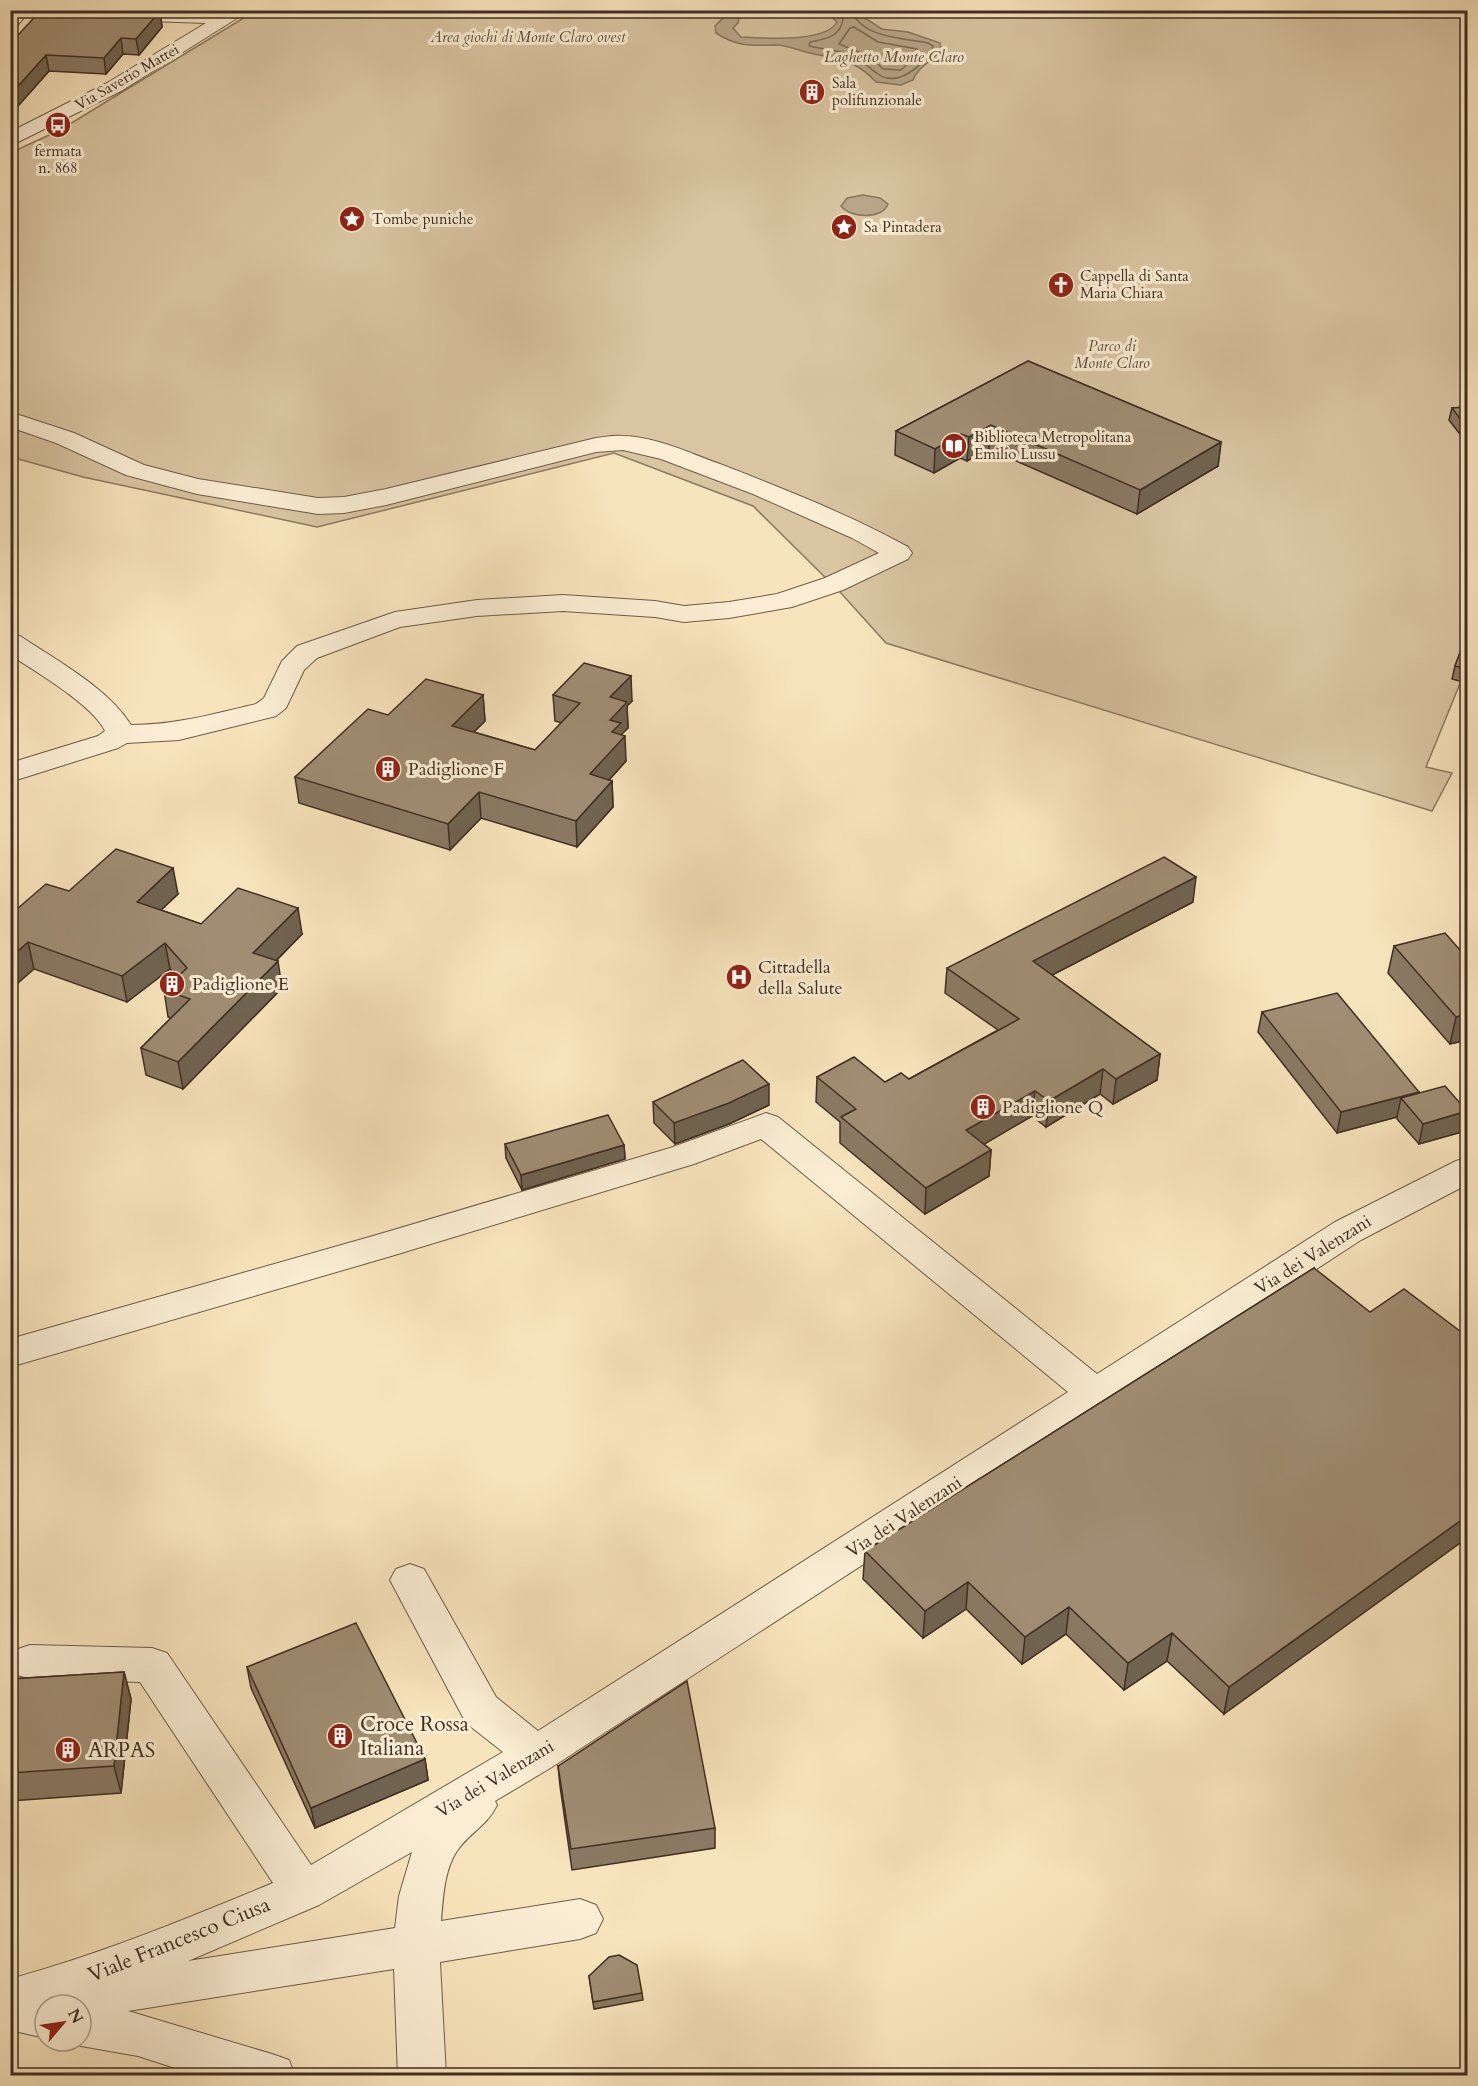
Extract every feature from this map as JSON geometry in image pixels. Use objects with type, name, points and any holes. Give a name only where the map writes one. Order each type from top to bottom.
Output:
[{"type":"street","points":[[10,22],[21,10]]},
{"type":"street","points":[[122,10],[119,14],[234,14]]},
{"type":"street","name":"Via Saverio Mattei","points":[[10,140],[114,87],[234,14]]},
{"type":"street","points":[[10,419],[65,438],[135,470],[197,486],[318,506],[344,505],[386,497],[596,445],[623,443],[648,447],[762,489],[861,532],[899,554],[834,584],[782,602],[729,610],[684,614],[655,609],[563,603],[477,608],[395,620],[307,652],[292,667],[276,702],[266,710],[179,731],[121,734],[108,742],[10,773]]},
{"type":"street","points":[[10,642],[103,709],[120,727],[121,734]]},
{"type":"street","points":[[10,1353],[375,1248],[636,1169],[766,1125],[1096,1394]]},
{"type":"street","name":"Via dei Valenzani","points":[[343,1870],[537,1754],[1348,1231],[1467,1169]]},
{"type":"street","points":[[410,1580],[481,1710],[537,1754],[473,1806],[437,1843],[419,1898],[422,2076]]},
{"type":"street","points":[[30,1662],[152,1665],[303,1891]]},
{"type":"street","name":"Viale Francesco Ciusa","points":[[10,2002],[165,1949],[303,1891],[343,1870]]},
{"type":"street","points":[[10,2002],[174,1984],[580,1919]]},
{"type":"street","points":[[10,2010],[33,2015]]},
{"type":"street","points":[[93,2026],[138,2034],[272,2076]]},
{"type":"green space","name":"Parco di Monte Claro","points":[[255,11],[1467,11],[1467,640],[1461,681],[1426,767],[1452,773],[1432,811],[886,643],[840,592],[753,506],[614,453],[317,527],[83,477],[11,457],[10,153],[60,130]]},
{"type":"water","name":"Laghetto Monte Claro","points":[[730,11],[748,11],[740,14],[738,23],[733,28],[741,37],[808,36],[831,29],[837,22],[828,14],[813,11],[854,11],[882,29],[908,32],[940,43],[941,49],[918,71],[913,80],[901,85],[876,82],[861,69],[838,59],[782,46],[746,45],[724,38],[716,33],[715,26],[723,18],[733,14]]},
{"type":"water","points":[[863,195],[880,198],[888,204],[879,213],[866,216],[851,213],[841,206],[847,198]]},
{"type":"building","points":[[41,10],[160,11],[136,39],[121,38],[104,58],[46,55],[10,95],[10,44]]},
{"type":"building","points":[[1028,361],[1221,442],[1140,490],[991,425],[969,437],[961,434],[935,449],[896,431]]},
{"type":"building","points":[[1467,407],[1467,428],[1452,408]]},
{"type":"building","points":[[1467,634],[1467,669],[1455,666]]},
{"type":"building","name":"Padiglione F","points":[[584,663],[631,676],[610,697],[627,702],[610,720],[621,723],[612,732],[625,736],[590,774],[612,781],[576,821],[479,792],[448,824],[295,777],[368,709],[388,715],[426,679],[483,695],[452,726],[535,750],[580,703],[553,695]]},
{"type":"building","points":[[116,849],[173,868],[137,902],[201,924],[238,888],[298,908],[253,953],[278,961],[178,1062],[141,1048],[190,999],[164,990],[187,968],[165,943],[122,976],[28,942],[10,958],[10,915],[46,884],[69,891]]},
{"type":"building","points":[[1164,857],[1196,877],[1033,961],[1160,1054],[1116,1079],[1103,1069],[1049,1101],[1035,1091],[966,1130],[991,1150],[926,1188],[841,1117],[856,1109],[817,1077],[854,1057],[885,1082],[901,1073],[909,1079],[1019,1019],[947,968]]},
{"type":"building","points":[[1445,933],[1467,958],[1467,1014],[1456,1017],[1394,946]]},
{"type":"building","points":[[1337,993],[1419,1092],[1341,1112],[1262,1012]]},
{"type":"building","points":[[743,1060],[769,1084],[729,1103],[674,1123],[653,1102]]},
{"type":"building","points":[[1445,1086],[1467,1111],[1423,1124],[1401,1098]]},
{"type":"building","points":[[608,1115],[624,1145],[521,1175],[505,1144]]},
{"type":"building","points":[[1314,1268],[1370,1312],[1404,1289],[1464,1334],[1467,1332],[1467,1516],[1229,1687],[1172,1633],[1128,1663],[1069,1607],[1025,1637],[968,1582],[925,1611],[865,1551]]},
{"type":"building","name":"Croce Rossa Italiana","points":[[356,1623],[425,1759],[311,1808],[247,1667]]},
{"type":"building","name":"ARPAS","points":[[124,1672],[114,1766],[10,1773],[10,1679]]},
{"type":"building","points":[[687,1681],[715,1828],[571,1849],[558,1766]]},
{"type":"building","points":[[619,1955],[637,1965],[642,1993],[593,2002],[589,1976],[609,1957]]},
{"type":"place","name":"Sala polifunzionale","points":[[812,92]]},
{"type":"place","name":"fermata n. 868","points":[[58,125]]},
{"type":"place","name":"Tombe puniche","points":[[352,219]]},
{"type":"place","name":"Sa Pintadera","points":[[844,227]]},
{"type":"place","name":"Cappella di Santa Maria Chiara","points":[[1061,285]]},
{"type":"place","name":"Biblioteca Metropolitana Emilio Lussu","points":[[954,446]]},
{"type":"place","name":"Padiglione F","points":[[388,769]]},
{"type":"place","name":"Cittadella della Salute","points":[[739,977]]},
{"type":"place","name":"Padiglione E","points":[[172,984]]},
{"type":"place","name":"Padiglione Q","points":[[983,1107]]},
{"type":"place","name":"Croce Rossa Italiana","points":[[340,1736]]},
{"type":"place","name":"ARPAS","points":[[68,1750]]},
{"type":"park label","name":"Area giochi di Monte Claro ovest","points":[[528,37]]}]
